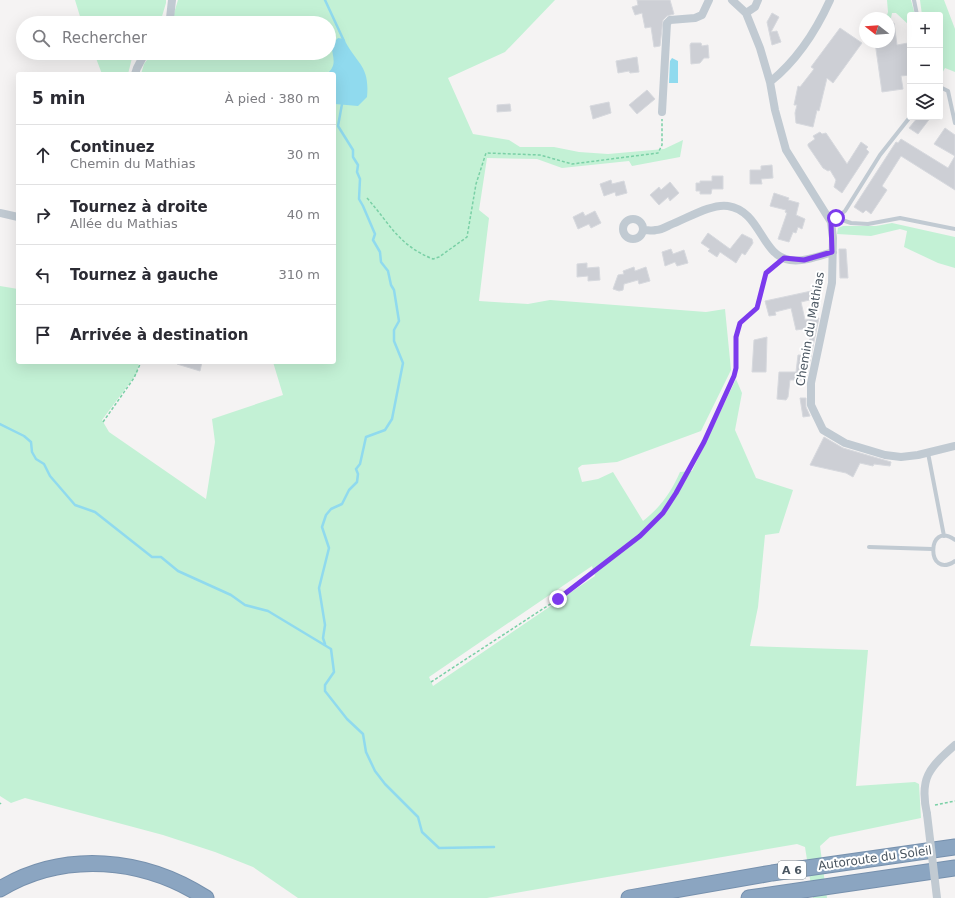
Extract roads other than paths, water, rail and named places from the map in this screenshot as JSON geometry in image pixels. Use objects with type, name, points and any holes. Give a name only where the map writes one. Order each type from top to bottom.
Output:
[{"type":"highway","name":"Autoroute du Soleil","points":[[629,898],[772,872],[955,847]]},
{"type":"highway","points":[[0,889],[31,874],[45,870],[73,864],[102,863],[128,866],[151,872],[178,882],[206,898]]},
{"type":"highway","name":"Autoroute du Soleil","points":[[749,898],[955,868]]},
{"type":"street","points":[[170,16],[172,0]]},
{"type":"street","points":[[662,112],[667,23],[670,20],[695,18],[702,15],[709,0]]},
{"type":"street","points":[[732,0],[746,13],[760,48],[770,82],[775,110],[786,150],[833,220]]},
{"type":"street","points":[[746,13],[754,7],[758,0]]},
{"type":"street","points":[[770,82],[783,72],[805,44],[824,14],[830,0]]},
{"type":"street","points":[[136,72],[142,60]]},
{"type":"street","points":[[644,230],[657,230],[712,208],[727,206],[743,211],[750,216],[768,244],[780,258],[804,260],[832,252]]},
{"type":"street","points":[[0,213],[16,216]]},
{"type":"street","name":"Chemin du Mathias","points":[[833,220],[832,283],[811,383],[811,406],[823,430],[845,443],[885,456],[901,457],[955,446]]},
{"type":"street","points":[[937,898],[923,796],[924,784],[930,770],[955,745]]},
{"type":"lane","points":[[914,0],[916,12]]},
{"type":"lane","points":[[943,88],[948,91],[955,123]]},
{"type":"lane","points":[[833,220],[845,211],[880,155],[908,120]]},
{"type":"lane","points":[[833,220],[868,224],[900,218],[955,229]]},
{"type":"lane","points":[[928,452],[944,536]]},
{"type":"lane","points":[[944,536],[955,540]]},
{"type":"lane","points":[[944,536],[936,541],[932,549],[933,554],[938,562],[947,564],[955,561]]},
{"type":"lane","points":[[869,547],[932,549]]},
{"type":"water","points":[[338,38],[344,39],[364,71],[367,86],[367,97],[358,106],[336,104],[336,72],[329,72],[332,69],[334,60],[336,60],[336,40]]},
{"type":"water","points":[[672,58],[678,61],[678,83],[669,83],[670,61]]},
{"type":"waterway","points":[[325,0],[332,16]]},
{"type":"waterway","points":[[336,24],[344,41]]},
{"type":"waterway","points":[[325,644],[323,638],[325,625],[319,588],[329,548],[322,527],[326,515],[331,509],[342,504],[349,490],[357,482],[358,474],[356,469],[360,464],[366,437],[385,430],[392,419],[403,363],[394,341],[394,330],[399,321],[394,290],[391,285],[388,271],[381,262],[380,252],[373,240],[375,234],[359,199],[360,179],[357,172],[358,165],[353,157],[353,150],[338,126],[342,104]]},
{"type":"waterway","points":[[0,424],[24,436],[31,442],[32,452],[36,459],[44,464],[50,476],[75,505],[95,512],[152,557],[161,557],[178,571],[231,595],[245,605],[268,611],[331,649],[334,672],[325,685],[325,691],[347,719],[363,734],[366,752],[375,771],[385,784],[418,817],[422,832],[439,848],[494,847]]}]
